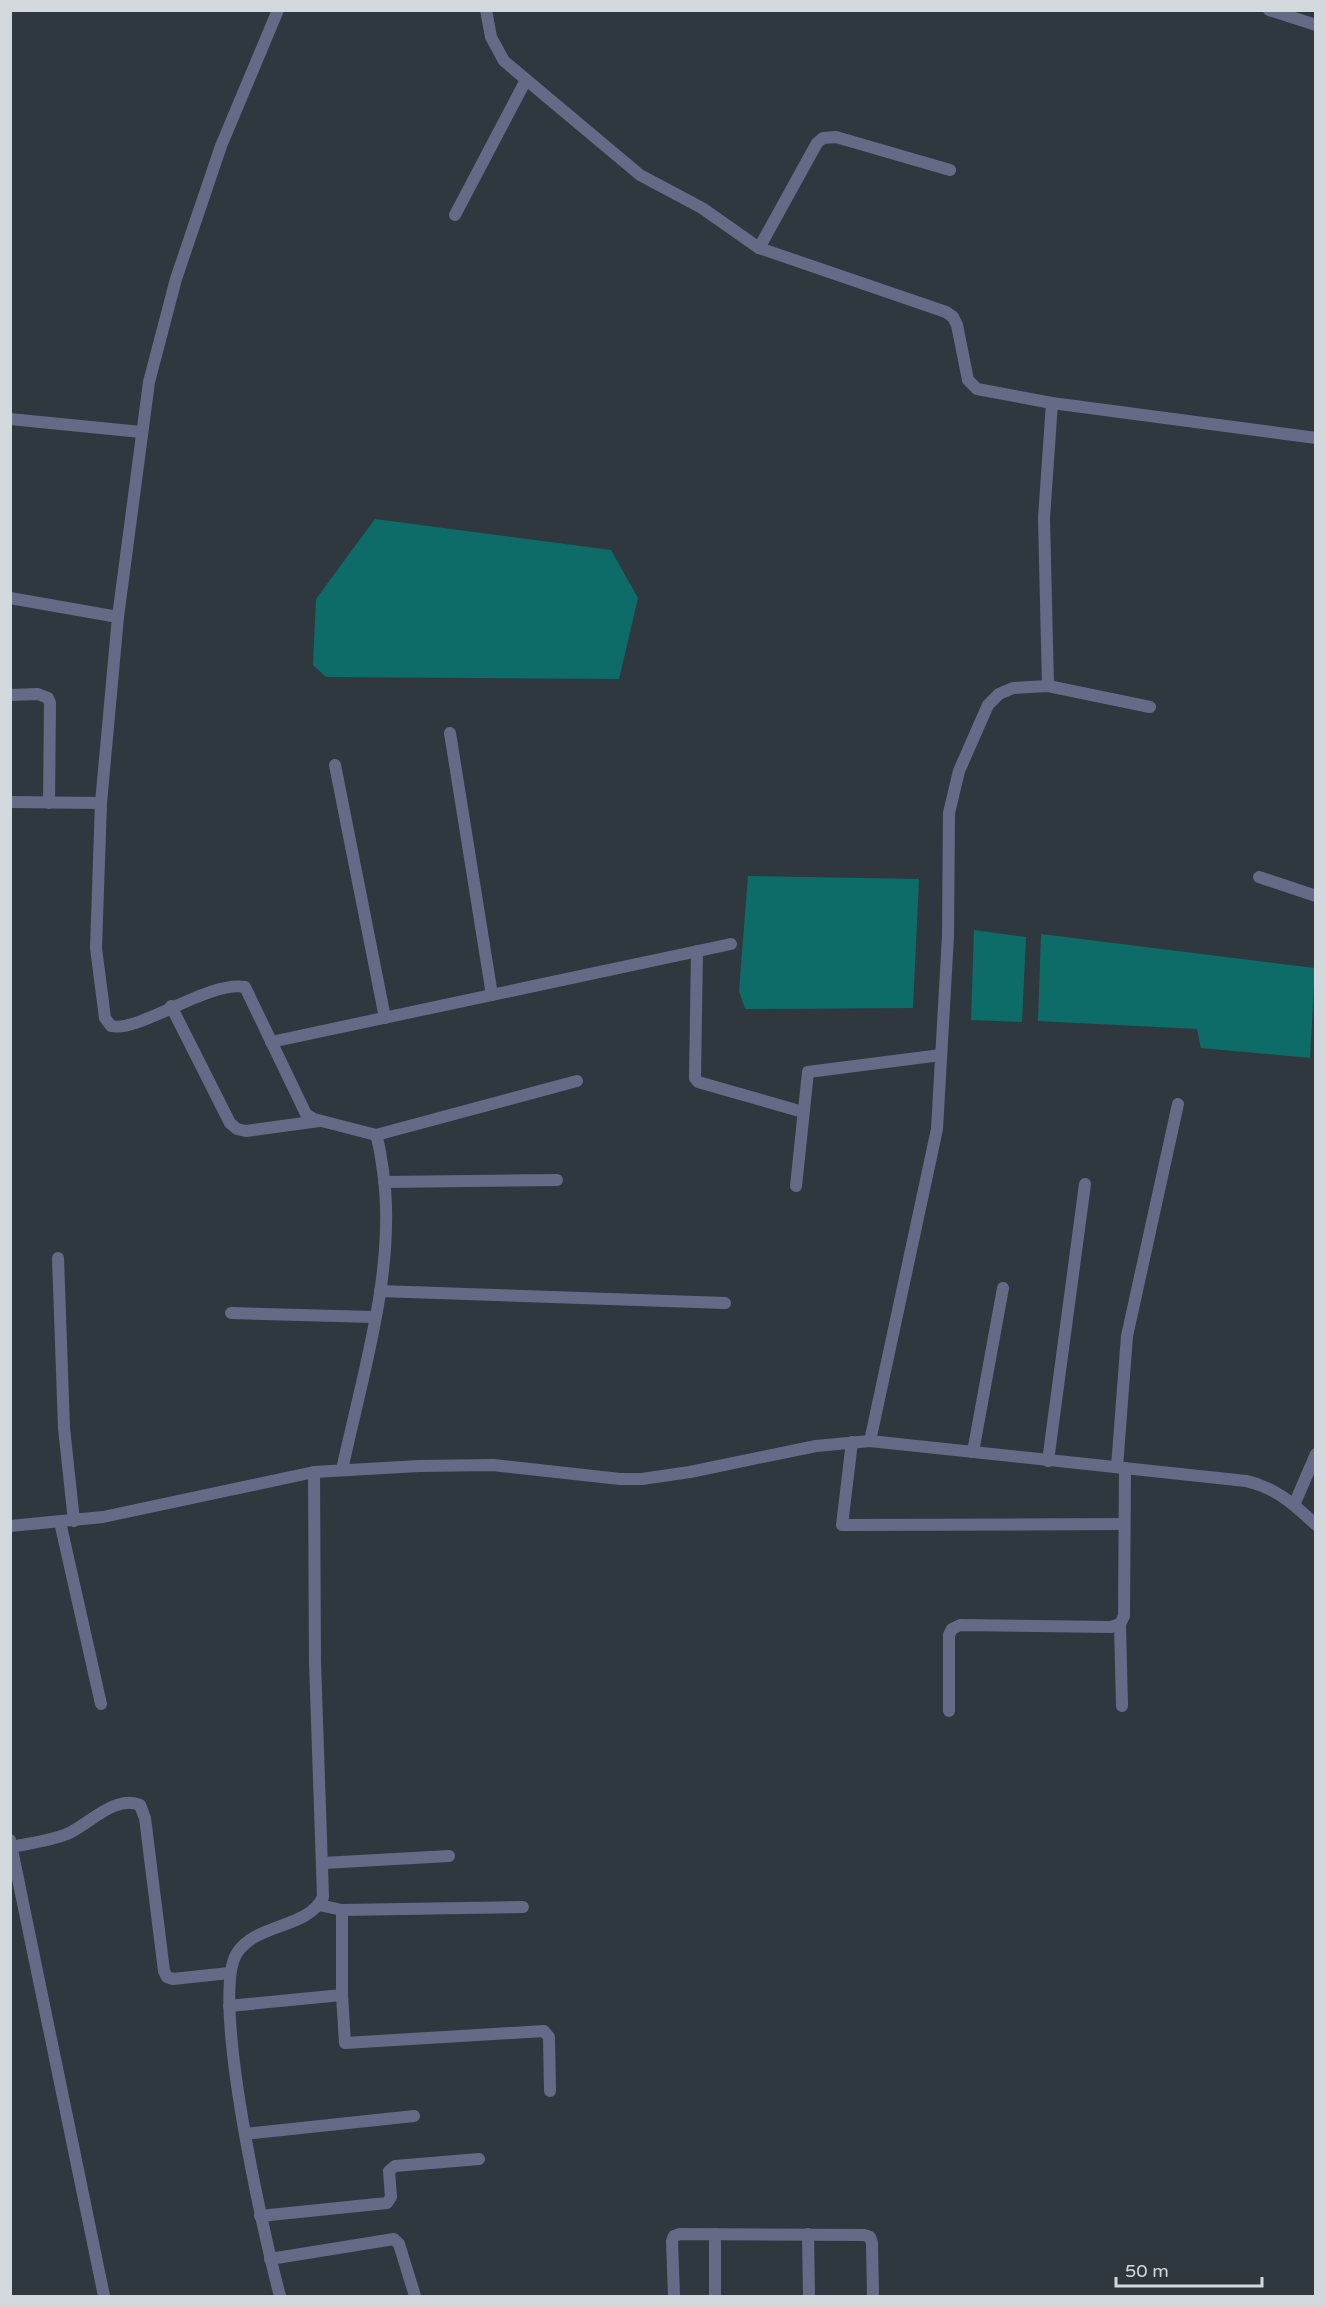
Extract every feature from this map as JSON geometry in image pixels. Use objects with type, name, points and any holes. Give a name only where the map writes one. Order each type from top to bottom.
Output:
[{"type":"street","points":[[278,10],[221,146],[176,279],[159,339],[141,432],[118,617],[101,803],[96,948],[105,1018],[111,1026],[121,1027],[171,1006],[232,987],[245,987],[299,1104],[306,1114],[375,1135],[577,1081]]},
{"type":"street","points":[[486,10],[496,49],[504,61],[640,175],[702,208],[759,248],[946,312],[953,317],[972,386],[1052,403],[1316,438]]},
{"type":"street","points":[[1269,10],[1316,26]]},
{"type":"street","points":[[455,215],[526,80]]},
{"type":"street","points":[[759,248],[817,143],[823,138],[836,137],[950,170]]},
{"type":"street","points":[[1048,686],[1044,518],[1052,403]]},
{"type":"street","points":[[10,418],[141,432]]},
{"type":"street","points":[[10,598],[118,617]]},
{"type":"street","points":[[870,1441],[933,1148],[948,936],[949,813],[959,771],[988,705],[999,694],[1013,688],[1048,686],[1150,707]]},
{"type":"street","points":[[10,695],[38,694],[48,698],[50,703],[49,803]]},
{"type":"street","points":[[450,733],[492,995]]},
{"type":"street","points":[[335,765],[385,1018]]},
{"type":"street","points":[[10,802],[101,803]]},
{"type":"street","points":[[1259,877],[1316,896]]},
{"type":"street","points":[[271,1042],[731,944]]},
{"type":"street","points":[[697,951],[695,1078],[698,1082],[803,1112]]},
{"type":"street","points":[[171,1006],[230,1123],[237,1129],[246,1131],[321,1120]]},
{"type":"street","points":[[796,1186],[808,1072],[941,1055]]},
{"type":"street","points":[[1122,1706],[1120,1624],[1124,1617],[1124,1524],[1121,1467],[1127,1336],[1178,1104]]},
{"type":"street","points":[[342,1470],[380,1291],[386,1231],[384,1182],[375,1135]]},
{"type":"street","points":[[384,1182],[557,1180]]},
{"type":"street","points":[[1048,1461],[1085,1184]]},
{"type":"street","points":[[58,1258],[64,1428],[74,1521]]},
{"type":"street","points":[[973,1452],[1003,1288]]},
{"type":"street","points":[[380,1291],[725,1304]]},
{"type":"street","points":[[231,1313],[374,1317]]},
{"type":"street","points":[[10,1526],[74,1521],[139,1511],[214,1491],[314,1472],[493,1465],[620,1479],[642,1479],[690,1472],[776,1453],[870,1441],[1246,1480],[1264,1485],[1294,1505],[1316,1525]]},
{"type":"street","points":[[852,1442],[842,1525],[1124,1524]]},
{"type":"street","points":[[1294,1505],[1316,1454]]},
{"type":"street","points":[[280,2296],[260,2216],[245,2134],[229,2006],[229,1973],[236,1953],[254,1938],[307,1914],[319,1905],[324,1890],[315,1662],[314,1472]]},
{"type":"street","points":[[60,1522],[101,1704]]},
{"type":"street","points":[[949,1711],[949,1635],[952,1629],[960,1625],[1111,1627],[1120,1624]]},
{"type":"street","points":[[104,2296],[11,1844],[66,1834],[119,1804],[134,1802],[140,1805],[145,1818],[164,1971],[167,1977],[173,1979],[229,1973]]},
{"type":"street","points":[[323,1863],[449,1856]]},
{"type":"street","points":[[319,1905],[342,1910],[523,1907]]},
{"type":"street","points":[[342,1910],[343,2038],[349,2044],[543,2031],[549,2037],[550,2091]]},
{"type":"street","points":[[229,2006],[342,1995]]},
{"type":"street","points":[[245,2134],[414,2116]]},
{"type":"street","points":[[260,2216],[387,2203],[391,2197],[389,2171],[394,2166],[479,2159]]},
{"type":"street","points":[[674,2296],[672,2241],[674,2236],[680,2234],[808,2234],[870,2237],[873,2296]]},
{"type":"street","points":[[715,2234],[716,2296]]},
{"type":"street","points":[[808,2234],[809,2296]]},
{"type":"street","points":[[270,2259],[393,2239],[399,2244],[415,2296]]},
{"type":"shaded area","points":[[375,519],[611,550],[638,598],[619,679],[326,677],[313,665],[316,599]]},
{"type":"shaded area","points":[[748,876],[919,879],[913,1008],[745,1009],[739,991]]},
{"type":"shaded area","points":[[974,930],[1026,937],[1022,1022],[971,1020]]},
{"type":"shaded area","points":[[1041,934],[1315,968],[1310,1058],[1201,1048],[1197,1029],[1038,1021]]}]
